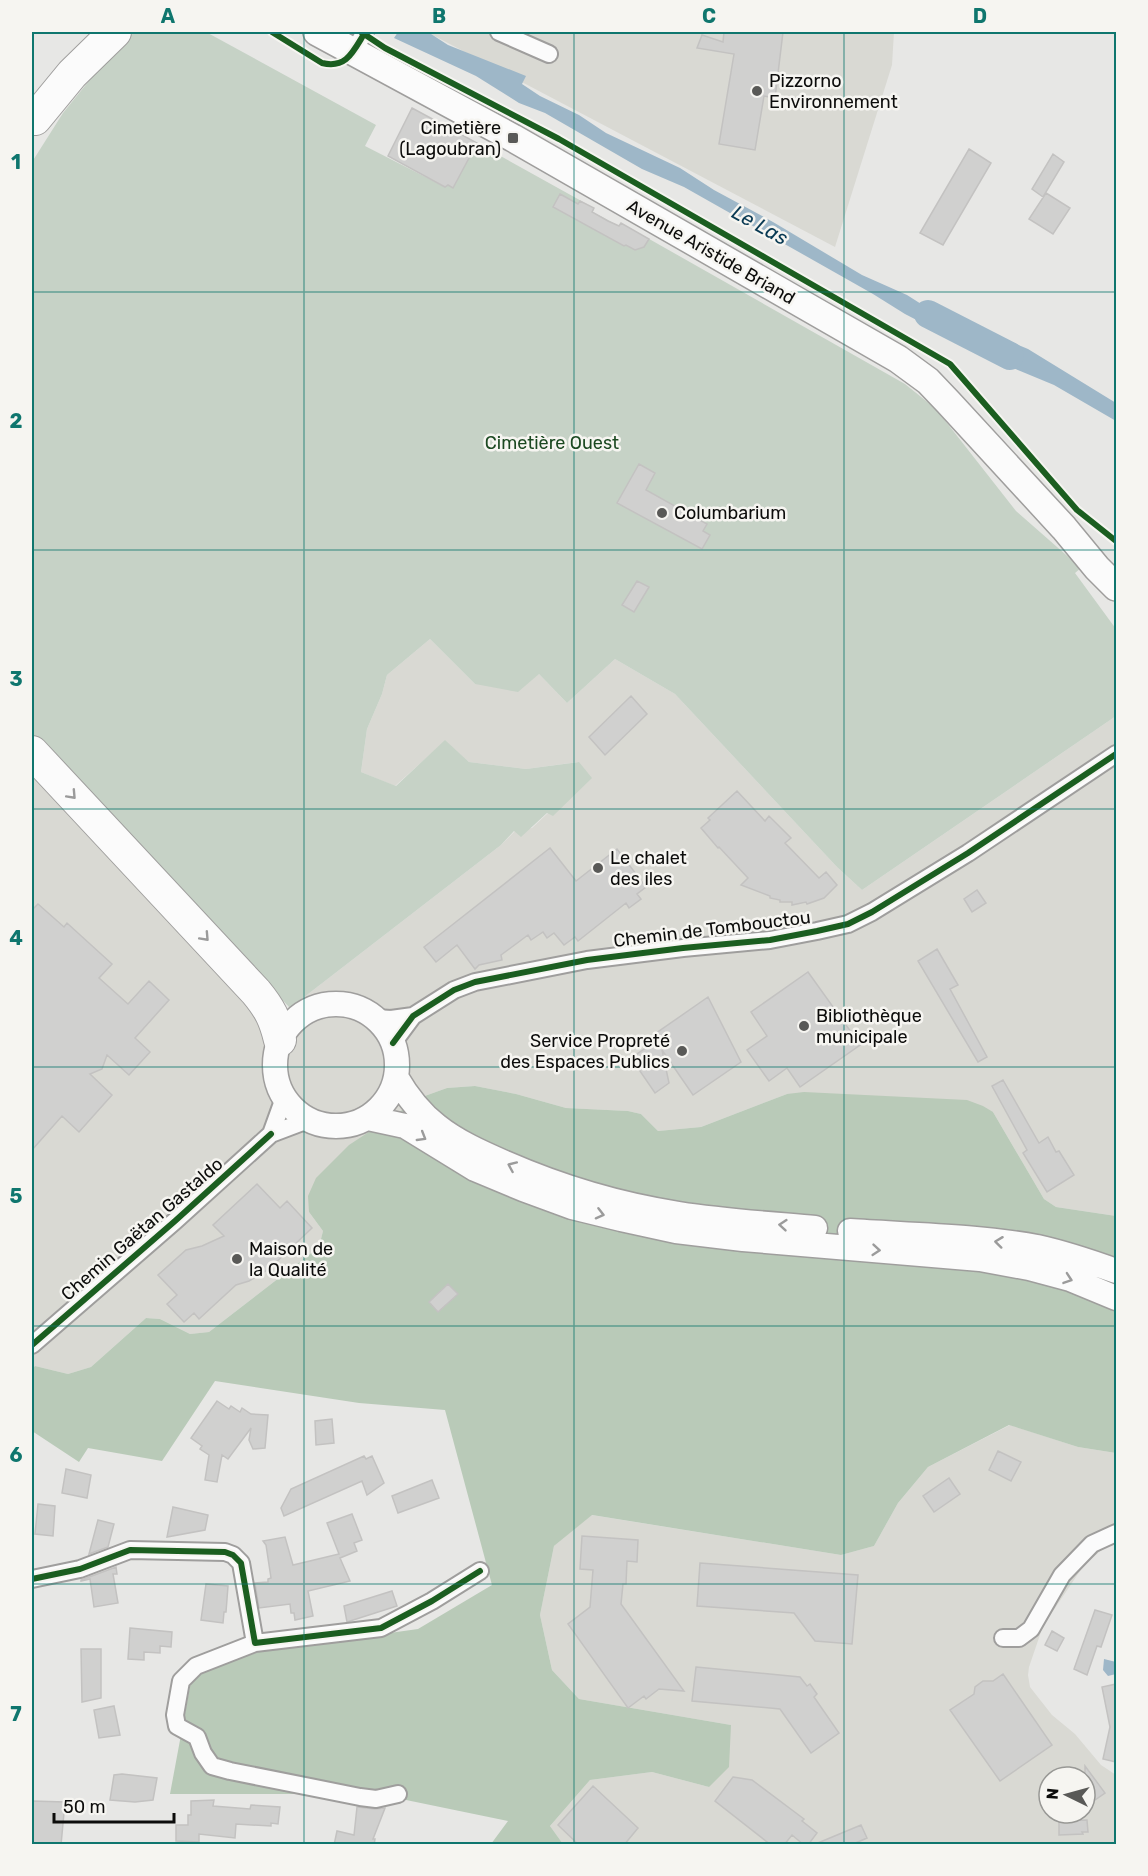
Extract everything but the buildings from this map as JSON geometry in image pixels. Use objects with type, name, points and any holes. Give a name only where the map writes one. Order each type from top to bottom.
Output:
[{"type":"highway","points":[[33,121],[80,32]]},
{"type":"highway","points":[[33,121],[72,74],[115,32]]},
{"type":"highway","points":[[32,752],[256,992],[270,1009],[276,1022],[280,1041]]},
{"type":"main road","name":"Avenue Aristide Briand","points":[[317,32],[359,42],[543,154],[898,359],[928,381],[1116,587]]},
{"type":"main road","name":"Avenue Aristide Briand","points":[[1064,528],[1116,562]]},
{"type":"main road","points":[[322,1005],[351,1005],[376,1018],[393,1043],[397,1060],[396,1077],[390,1094],[381,1107],[368,1118],[338,1127],[308,1120],[294,1111],[284,1098],[275,1070],[280,1041],[287,1028],[309,1010],[322,1005]]},
{"type":"main road","points":[[396,1077],[417,1108],[437,1126],[461,1141],[535,1176],[624,1203],[679,1214],[742,1222],[981,1240],[1037,1247],[1116,1271]]},
{"type":"main road","points":[[368,1118],[405,1126],[475,1169],[523,1189],[572,1207],[621,1219],[676,1231],[743,1239],[980,1259],[1029,1268],[1070,1279],[1116,1298]]},
{"type":"street","points":[[499,32],[549,54]]},
{"type":"street","name":"Chemin de Tombouctou","points":[[393,1043],[413,1016],[454,990],[475,982],[597,959],[770,940],[848,924],[872,912],[968,853],[1116,754]]},
{"type":"street","name":"Chemin de Tombouctou","points":[[376,1018],[392,1019],[413,1016]]},
{"type":"street","name":"Chemin Gaëtan Gastaldo","points":[[271,1134],[284,1098]]},
{"type":"street","name":"Chemin Gaëtan Gastaldo","points":[[32,1345],[271,1134],[308,1120]]},
{"type":"street","points":[[1003,1638],[1019,1638],[1031,1629],[1062,1575],[1092,1544],[1116,1533]]},
{"type":"street","points":[[32,1579],[80,1569],[130,1550],[225,1551],[241,1563],[255,1643]]},
{"type":"street","points":[[398,1794],[376,1799],[360,1797],[212,1766],[196,1737],[177,1726],[175,1715],[182,1681],[196,1666],[255,1643],[381,1628],[432,1601],[480,1571]]},
{"type":"shaded area","points":[[427,32],[894,32],[892,65],[835,247]]},
{"type":"shaded area","points":[[430,639],[475,684],[539,674],[567,703],[615,659],[675,694],[837,867],[862,890],[1116,716],[1116,1216],[1056,1207],[1044,1199],[993,1112],[787,1094],[701,1127],[658,1131],[641,1114],[628,1111],[566,1108],[516,1094],[475,1086],[447,1088],[422,1097],[309,1212],[323,1231],[319,1247],[209,1332],[190,1334],[160,1319],[146,1318],[91,1367],[68,1374],[35,1366],[32,1369],[32,768],[265,1017],[269,1033],[290,1008],[501,845],[515,831],[532,828],[548,813],[578,762],[526,769],[469,762],[445,741],[395,786],[361,772],[367,729],[382,694],[387,675]]},
{"type":"shaded area","points":[[1010,1425],[1078,1447],[1116,1453],[1116,1543],[1104,1548],[1084,1565],[1043,1626],[1028,1675],[1030,1687],[1052,1715],[1075,1734],[1101,1765],[1116,1775],[1116,1844],[563,1844],[550,1826],[590,1780],[652,1772],[709,1787],[731,1725],[579,1699],[552,1670],[540,1615],[554,1546],[591,1515],[841,1555],[874,1546],[898,1503],[928,1467]]},
{"type":"green space","name":"Cimetière Ouest","points":[[136,32],[206,32],[376,125],[365,146],[445,187],[448,185],[453,188],[477,143],[594,208],[593,212],[619,226],[621,223],[905,384],[936,409],[1016,511],[1081,568],[1075,573],[1116,629],[1116,716],[862,890],[837,867],[675,694],[615,659],[567,703],[539,674],[518,692],[475,684],[430,639],[387,675],[382,694],[367,729],[361,772],[396,786],[445,740],[469,762],[526,769],[579,762],[592,778],[553,816],[547,813],[521,837],[514,831],[501,845],[290,1008],[32,735],[32,162],[63,113],[122,40]]},
{"type":"green space","points":[[475,1086],[516,1094],[566,1108],[628,1111],[641,1114],[658,1131],[701,1127],[787,1094],[804,1092],[967,1100],[983,1106],[993,1112],[1044,1199],[1056,1207],[1116,1216],[1116,1453],[1078,1447],[1009,1425],[928,1467],[898,1503],[874,1546],[841,1555],[592,1515],[554,1546],[540,1615],[552,1670],[579,1699],[731,1725],[729,1767],[709,1787],[652,1772],[590,1780],[550,1826],[563,1844],[491,1844],[508,1821],[377,1794],[170,1794],[191,1681],[212,1667],[262,1651],[418,1629],[492,1585],[445,1410],[359,1403],[215,1381],[162,1461],[88,1448],[79,1462],[32,1431],[32,1369],[35,1366],[68,1374],[91,1367],[146,1318],[160,1319],[190,1334],[209,1332],[319,1247],[323,1231],[309,1212],[308,1196],[316,1178],[349,1145],[422,1097],[447,1088]]},
{"type":"water","points":[[398,32],[428,32],[448,45],[526,76],[522,84],[540,96],[579,115],[606,133],[680,168],[862,275],[907,295],[964,326],[957,341],[905,314],[684,187],[642,169],[545,113],[519,103],[476,76],[394,38]]},
{"type":"water","points":[[980,329],[1028,349],[1116,403],[1116,421],[1054,385],[971,347]]},
{"type":"water","points":[[1104,1659],[1116,1662],[1116,1674],[1108,1676],[1103,1670]]},
{"type":"waterway","name":"Le Las","points":[[928,314],[1010,356]]},
{"type":"cycle path","points":[[272,32],[322,63],[330,64],[337,64],[348,58],[364,34]]},
{"type":"cycle path","points":[[361,32],[385,48],[559,139],[950,364],[1077,510],[1116,541]]},
{"type":"cycle path","points":[[393,1043],[413,1016],[454,990],[475,982],[587,960],[770,940],[848,924],[872,912],[968,853],[1116,754]]},
{"type":"cycle path","points":[[32,1345],[271,1134]]},
{"type":"cycle path","points":[[32,1579],[80,1569],[130,1550],[225,1552],[233,1555],[241,1563],[255,1643],[381,1628],[432,1601],[480,1571]]},
{"type":"place","name":"Pizzorno Environnement","points":[[757,91]]},
{"type":"place","name":"Cimetière (Lagoubran)","points":[[513,138]]},
{"type":"place","name":"Columbarium","points":[[662,513]]},
{"type":"place","name":"Le chalet des iles","points":[[598,868]]},
{"type":"place","name":"Bibliothèque municipale","points":[[804,1026]]},
{"type":"place","name":"Service Propreté des Espaces Publics","points":[[682,1051]]},
{"type":"place","name":"Maison de la Qualité","points":[[237,1259]]}]
